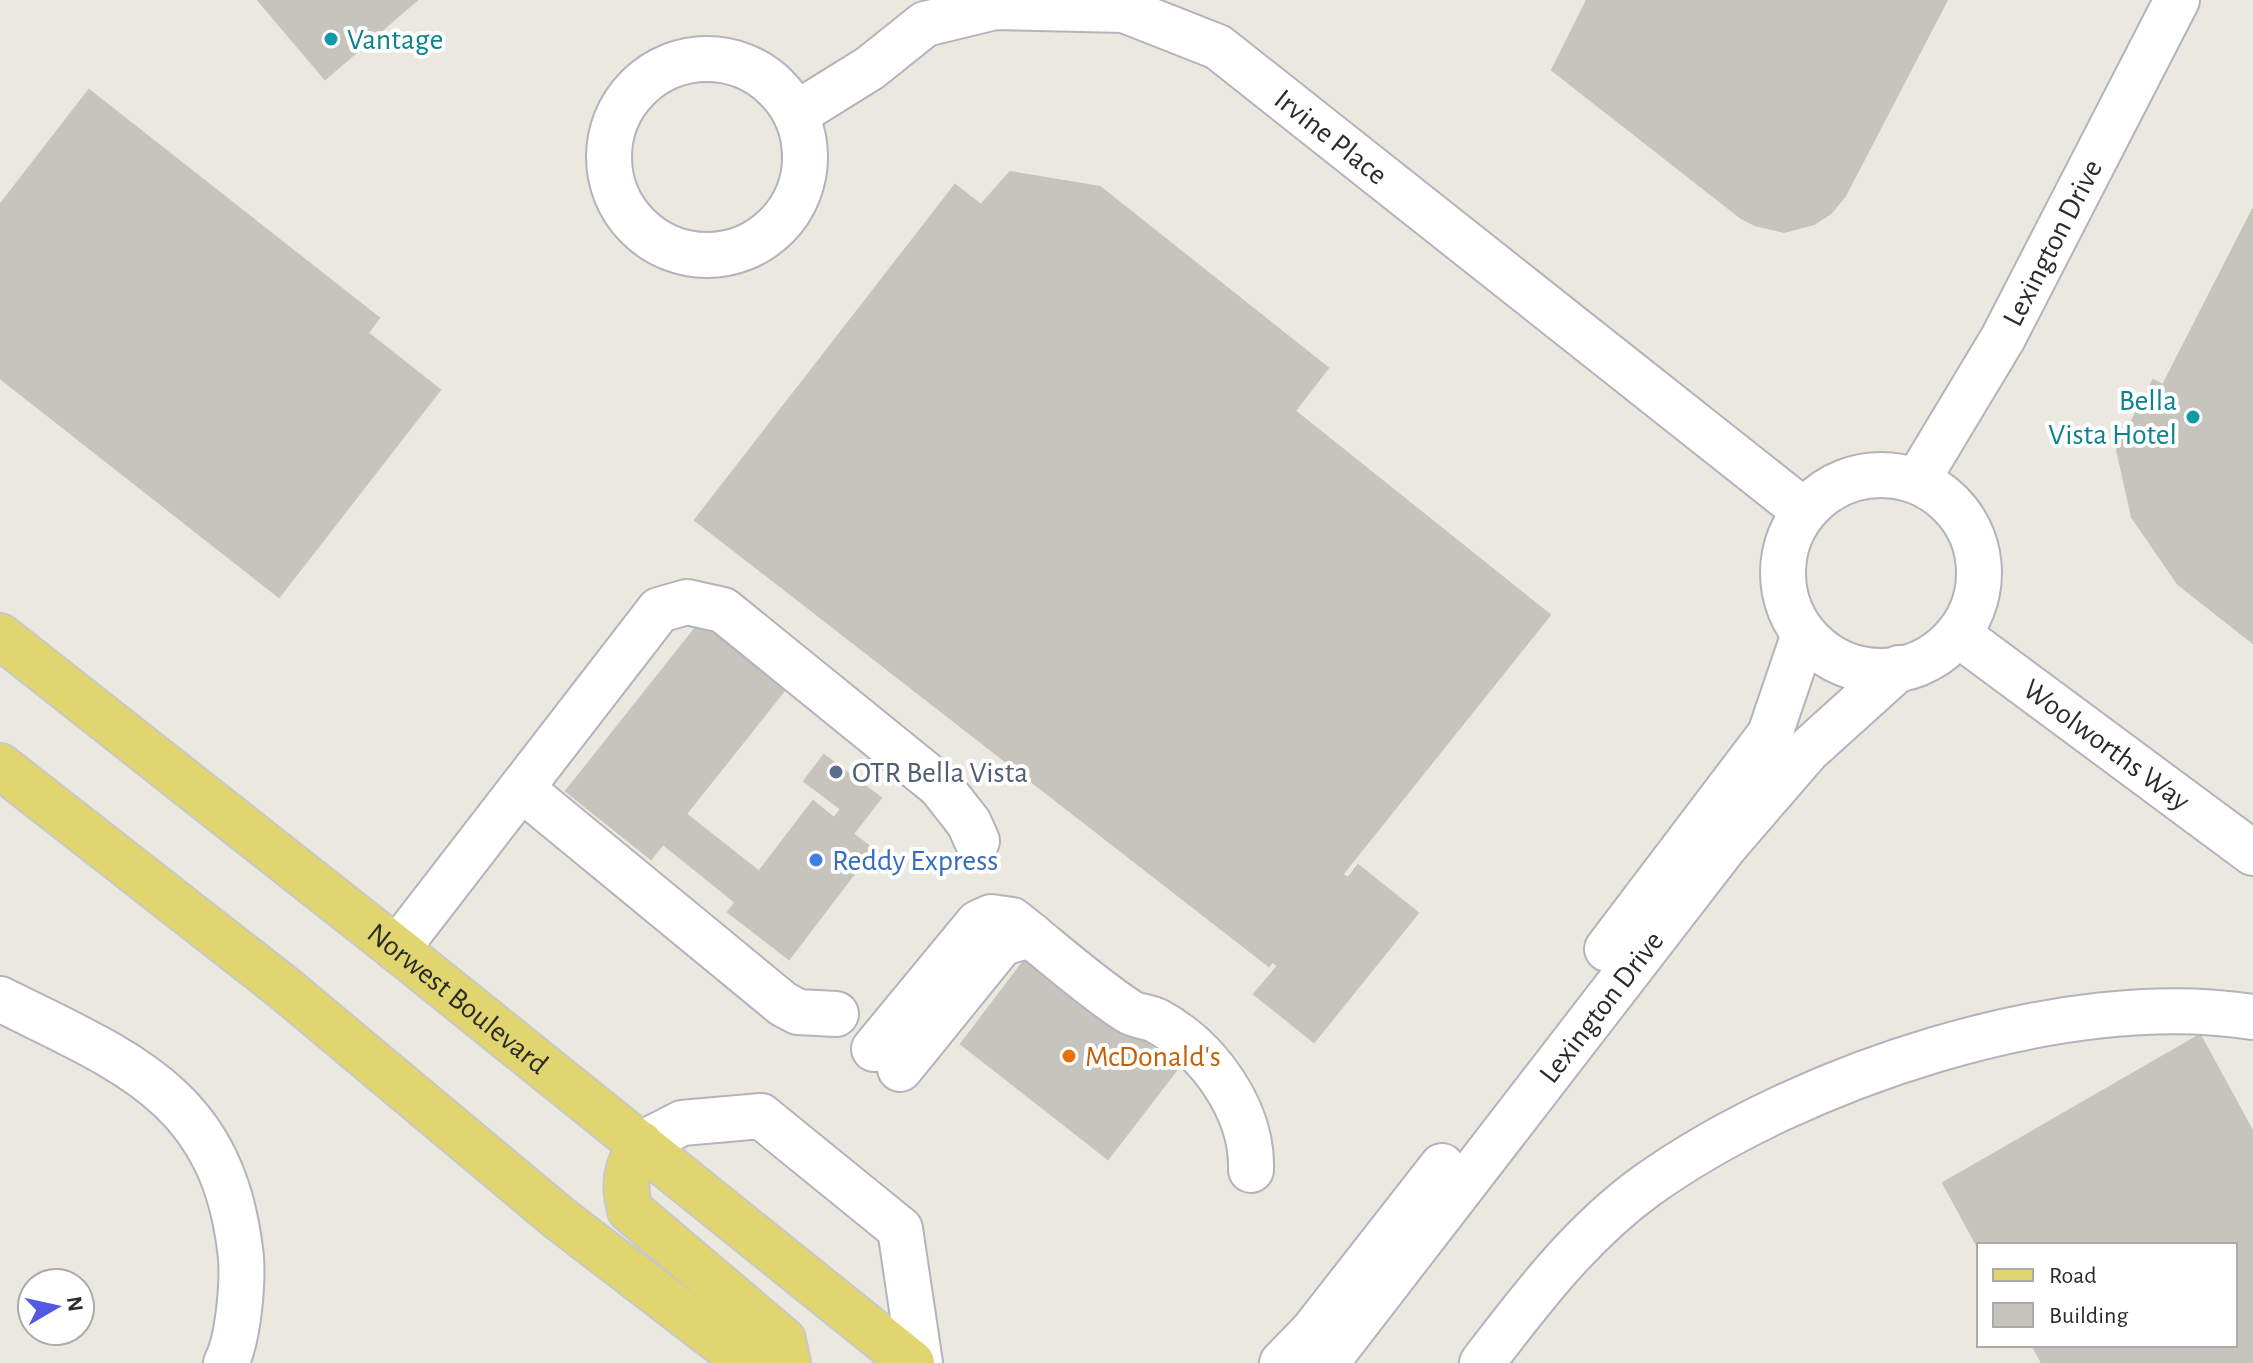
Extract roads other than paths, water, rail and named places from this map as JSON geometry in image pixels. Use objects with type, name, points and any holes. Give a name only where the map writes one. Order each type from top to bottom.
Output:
[{"type":"main road","name":"Norwest Boulevard","points":[[0,636],[397,949],[912,1363]]},
{"type":"main road","points":[[0,766],[284,988],[559,1218],[748,1363]]},
{"type":"main road","points":[[641,1144],[629,1164],[624,1188],[630,1210],[783,1340],[788,1363]]},
{"type":"street","name":"Lexington Drive","points":[[1917,481],[2003,338],[2177,0]]},
{"type":"street","name":"Irvine Place","points":[[796,114],[870,68],[925,24],[995,7],[1124,10],[1138,15],[1218,47],[1803,510]]},
{"type":"street","points":[[702,58],[736,63],[776,86],[796,114],[806,149],[799,192],[784,220],[757,243],[733,253],[699,256],[664,246],[642,232],[615,191],[609,165],[612,131],[621,109],[632,93],[658,71],[678,62],[702,58]]},
{"type":"street","points":[[1883,474],[1917,481],[1949,501],[1974,539],[1979,589],[1959,635],[1924,663],[1879,673],[1854,670],[1804,634],[1786,599],[1784,559],[1789,532],[1803,510],[1849,479],[1883,474]]},
{"type":"street","points":[[397,949],[523,790],[659,610],[687,602],[705,603],[723,610],[940,786],[964,815],[977,841]]},
{"type":"street","name":"Lexington Drive","points":[[1282,1363],[1313,1331],[1475,1125],[1770,734],[1804,634]]},
{"type":"street","name":"Woolworths Way","points":[[1959,635],[2253,853]]},
{"type":"street","name":"Lexington Drive","points":[[1326,1363],[1725,846],[1807,751],[1899,668]]},
{"type":"street","points":[[523,790],[783,1004],[798,1012],[836,1014]]},
{"type":"street","points":[[887,1059],[978,923],[1001,917],[1012,920],[1131,1013],[1156,1020],[1206,1059],[1231,1097],[1248,1134],[1251,1170]]},
{"type":"street","points":[[1482,1363],[1564,1258],[1636,1195],[1711,1144],[1800,1097],[1909,1057],[2035,1026],[2140,1013],[2187,1011],[2253,1017]]},
{"type":"street","points":[[12,1015],[111,1054],[170,1095],[209,1147],[235,1206],[243,1271],[226,1363]]},
{"type":"street","points":[[641,1144],[682,1123],[761,1116],[900,1229],[920,1363]]},
{"type":"place","name":"Vantage","points":[[331,39]]},
{"type":"place","name":"Bella Vista Hotel","points":[[2193,417]]},
{"type":"place","name":"OTR Bella Vista","points":[[836,772]]},
{"type":"place","name":"Reddy Express","points":[[816,860]]},
{"type":"place","name":"McDonald's","points":[[1069,1056]]}]
